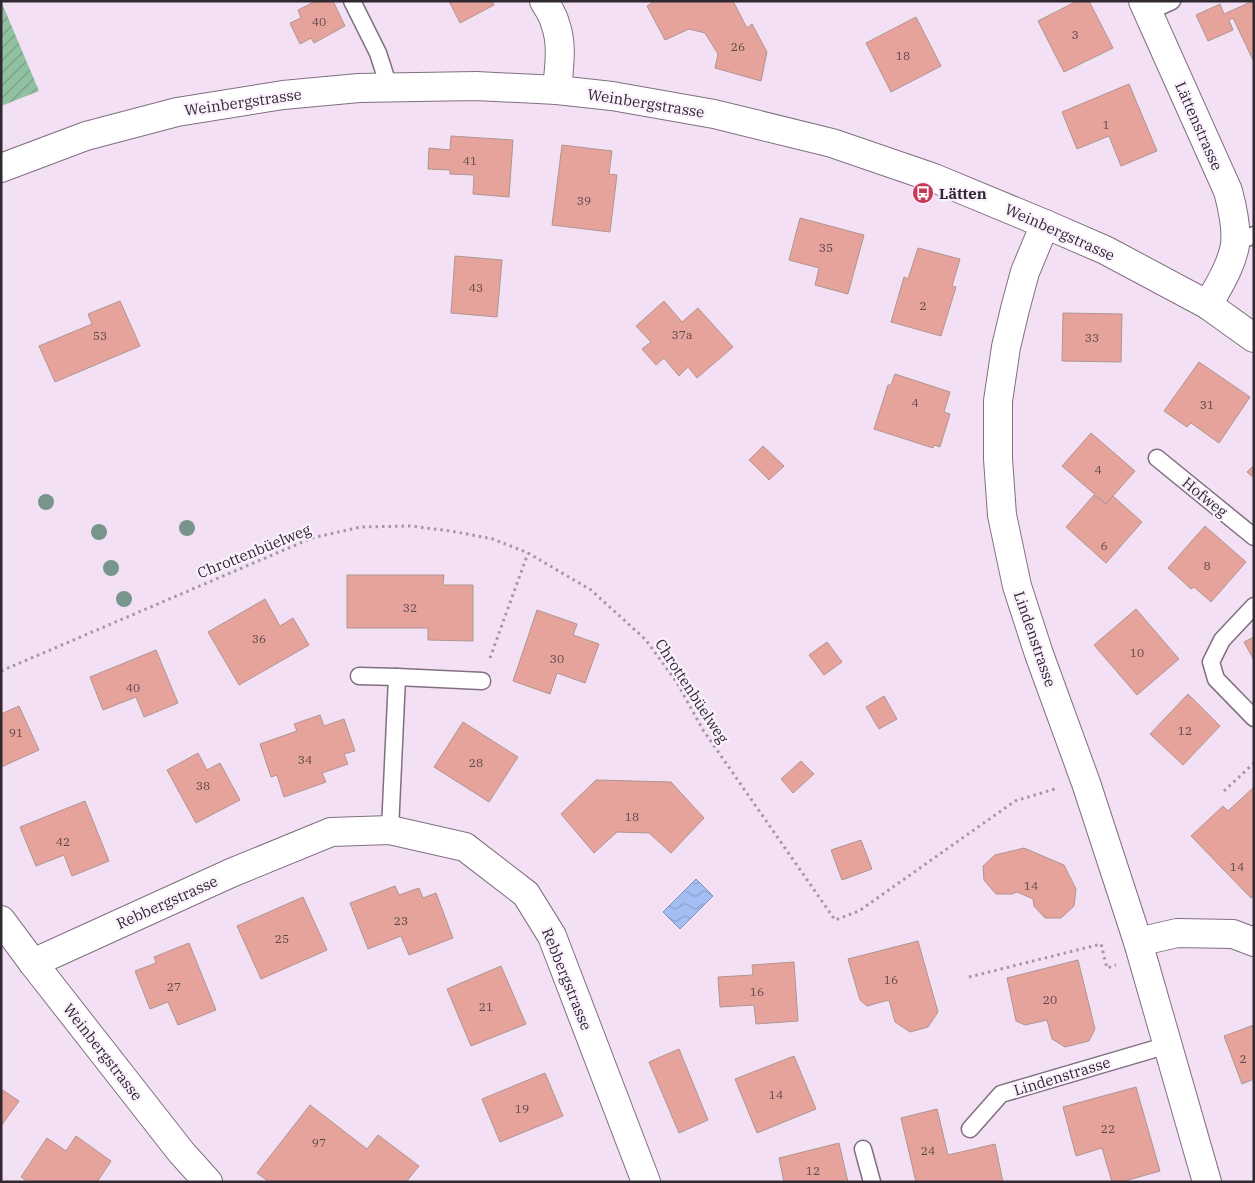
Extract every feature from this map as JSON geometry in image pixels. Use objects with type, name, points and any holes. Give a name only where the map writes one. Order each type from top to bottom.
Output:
[{"type":"street","points":[[544,1],[555,22],[560,41],[556,90]]},
{"type":"street","name":"Lättenstrasse","points":[[1154,5],[1228,191],[1234,216],[1244,239],[1208,305]]},
{"type":"street","name":"Weinbergstrasse","points":[[1,168],[86,136],[177,112],[283,95],[359,88],[476,86],[556,90],[612,96],[714,114],[832,143],[934,178],[1105,250],[1208,305],[1254,338]]},
{"type":"street","name":"Lindenstrasse","points":[[1045,224],[1025,272],[1015,309],[1006,347],[998,401],[998,459],[1002,515],[1017,586],[1039,654],[1086,783],[1138,942],[1207,1182]]},
{"type":"street","name":"Rebbergstrasse","points":[[33,963],[231,873],[331,832],[390,830],[465,848],[526,894],[552,936],[646,1182]]},
{"type":"street","name":"Weinbergstrasse","points":[[1,920],[181,1152],[208,1182]]},
{"type":"street","points":[[1138,942],[1177,933],[1234,934],[1254,942]]},
{"type":"lane","points":[[352,1],[378,53],[389,88]]},
{"type":"lane","name":"Hofweg","points":[[1157,458],[1254,537]]},
{"type":"lane","points":[[1254,606],[1222,640],[1211,662],[1216,679],[1254,718]]},
{"type":"lane","points":[[359,676],[482,681]]},
{"type":"lane","points":[[390,830],[397,677]]},
{"type":"lane","name":"Lindenstrasse","points":[[970,1129],[1001,1094],[1168,1045]]},
{"type":"lane","points":[[863,1149],[872,1182]]},
{"type":"path","name":"Chrottenbüelweg","points":[[1,671],[312,538],[361,527],[410,526],[493,539],[528,553],[591,590],[645,639],[676,681],[703,730],[835,920],[858,911],[1015,801],[1059,788],[1086,783]]},
{"type":"path","points":[[482,681],[528,553]]},
{"type":"path","points":[[1224,792],[1254,763]]},
{"type":"path","points":[[969,977],[1101,944],[1107,968]]},
{"type":"green space","points":[[1,1],[39,91],[1,106]]},
{"type":"water","points":[[696,879],[713,896],[680,929],[663,912]]},
{"type":"building","points":[[316,1],[333,1],[345,26],[314,43],[311,38],[300,44],[290,23],[301,18],[298,10]]},
{"type":"building","points":[[449,1],[492,1],[494,5],[460,23]]},
{"type":"building","points":[[655,1],[733,1],[747,28],[752,24],[767,52],[761,81],[715,68],[718,54],[705,33],[689,29],[665,40],[647,6]]},
{"type":"building","points":[[1077,1],[1089,1],[1113,48],[1064,72],[1038,21]]},
{"type":"building","points":[[1253,1],[1254,62],[1233,18],[1229,20],[1233,30],[1208,41],[1196,15],[1220,4],[1224,14]]},
{"type":"building","points":[[916,17],[941,66],[891,92],[866,43]]},
{"type":"building","points":[[1129,84],[1157,151],[1121,166],[1109,136],[1077,149],[1062,112]]},
{"type":"building","points":[[451,136],[513,140],[509,197],[473,194],[474,175],[450,174],[450,170],[428,169],[429,148],[450,150]]},
{"type":"building","points":[[562,145],[612,151],[609,174],[617,175],[610,232],[552,225]]},
{"type":"building","points":[[800,218],[864,235],[848,294],[815,285],[819,268],[789,260]]},
{"type":"building","points":[[918,248],[960,259],[952,286],[956,287],[941,336],[891,322],[904,277],[908,279]]},
{"type":"building","points":[[455,256],[502,260],[497,317],[451,313]]},
{"type":"building","points":[[120,301],[140,346],[55,382],[39,346],[92,324],[88,314]]},
{"type":"building","points":[[664,301],[682,322],[698,308],[733,347],[697,378],[688,367],[679,376],[664,358],[656,365],[642,349],[651,342],[636,326]]},
{"type":"building","points":[[1063,313],[1122,314],[1121,362],[1062,361]]},
{"type":"building","points":[[1199,362],[1250,397],[1219,443],[1191,423],[1187,427],[1164,411]]},
{"type":"building","points":[[895,374],[950,392],[944,412],[950,414],[940,447],[934,445],[933,448],[874,429],[888,385],[891,385]]},
{"type":"building","points":[[1091,433],[1135,471],[1106,504],[1062,466]]},
{"type":"building","points":[[763,446],[784,466],[769,480],[749,460]]},
{"type":"building","points":[[1254,465],[1254,478],[1247,472]]},
{"type":"building","points":[[1094,495],[1106,504],[1113,496],[1142,522],[1106,563],[1066,527]]},
{"type":"building","points":[[1205,526],[1246,562],[1211,602],[1194,587],[1191,589],[1168,568]]},
{"type":"building","points":[[347,575],[444,575],[443,585],[473,585],[473,641],[428,640],[428,628],[347,628]]},
{"type":"building","points":[[265,599],[280,626],[293,618],[309,645],[239,685],[208,632]]},
{"type":"building","points":[[1136,609],[1179,659],[1137,695],[1094,645]]},
{"type":"building","points":[[537,610],[577,624],[573,635],[599,644],[585,683],[557,673],[550,694],[513,681]]},
{"type":"building","points":[[1254,637],[1254,660],[1244,642]]},
{"type":"building","points":[[827,642],[842,662],[824,675],[809,655]]},
{"type":"building","points":[[156,650],[178,703],[144,717],[136,697],[103,710],[90,677]]},
{"type":"building","points":[[1188,694],[1220,726],[1183,765],[1150,734]]},
{"type":"building","points":[[884,696],[897,719],[879,729],[866,707]]},
{"type":"building","points":[[19,706],[39,750],[1,767],[1,714]]},
{"type":"building","points":[[320,715],[324,726],[344,719],[355,751],[344,754],[348,764],[322,773],[326,782],[284,797],[277,775],[271,777],[260,744],[297,731],[294,724]]},
{"type":"building","points":[[463,722],[518,757],[489,802],[434,767]]},
{"type":"building","points":[[198,753],[207,770],[220,763],[240,800],[196,823],[167,770]]},
{"type":"building","points":[[801,761],[814,774],[793,793],[781,779]]},
{"type":"building","points":[[596,780],[671,782],[704,818],[671,853],[649,833],[617,832],[594,853],[561,814]]},
{"type":"building","points":[[1254,787],[1254,896],[1251,898],[1191,836],[1223,806],[1228,811]]},
{"type":"building","points":[[85,801],[109,861],[72,876],[64,855],[36,866],[20,827]]},
{"type":"building","points":[[861,840],[872,869],[842,880],[831,850]]},
{"type":"building","points":[[1024,848],[1064,865],[1076,889],[1074,906],[1061,918],[1045,918],[1034,906],[1033,899],[1017,892],[1012,894],[996,894],[984,880],[983,866],[995,855]]},
{"type":"building","points":[[395,886],[399,895],[419,888],[423,898],[436,893],[453,938],[409,955],[401,936],[368,949],[350,903]]},
{"type":"building","points":[[303,897],[327,950],[261,979],[237,926]]},
{"type":"building","points":[[918,941],[938,1012],[928,1027],[910,1032],[895,1022],[889,1000],[867,1006],[860,1000],[848,959]]},
{"type":"building","points":[[189,943],[216,1010],[178,1025],[168,1002],[150,1009],[135,971],[156,963],[154,957]]},
{"type":"building","points":[[1078,960],[1095,1029],[1089,1041],[1065,1047],[1052,1039],[1047,1020],[1025,1025],[1016,1021],[1007,978]]},
{"type":"building","points":[[794,962],[798,1021],[756,1024],[754,1005],[720,1007],[718,977],[753,975],[752,965]]},
{"type":"building","points":[[501,966],[526,1024],[471,1046],[447,989]]},
{"type":"building","points":[[1254,1025],[1254,1079],[1242,1084],[1224,1036]]},
{"type":"building","points":[[679,1049],[708,1120],[679,1133],[649,1062]]},
{"type":"building","points":[[794,1056],[816,1109],[757,1133],[735,1079]]},
{"type":"building","points":[[545,1073],[563,1116],[500,1142],[482,1099]]},
{"type":"building","points":[[1136,1087],[1160,1171],[1121,1182],[1112,1182],[1102,1148],[1076,1156],[1063,1107]]},
{"type":"building","points":[[1,1089],[19,1101],[1,1126]]},
{"type":"building","points":[[310,1105],[367,1149],[378,1135],[419,1166],[406,1182],[269,1182],[257,1173]]},
{"type":"building","points":[[937,1109],[948,1155],[995,1144],[1003,1182],[916,1182],[901,1118]]},
{"type":"building","points":[[76,1136],[111,1161],[97,1182],[28,1182],[21,1177],[47,1138],[66,1151]]},
{"type":"building","points":[[839,1143],[848,1182],[784,1182],[779,1158]]},
{"type":"place","name":"Lätten","points":[[923,193]]}]
